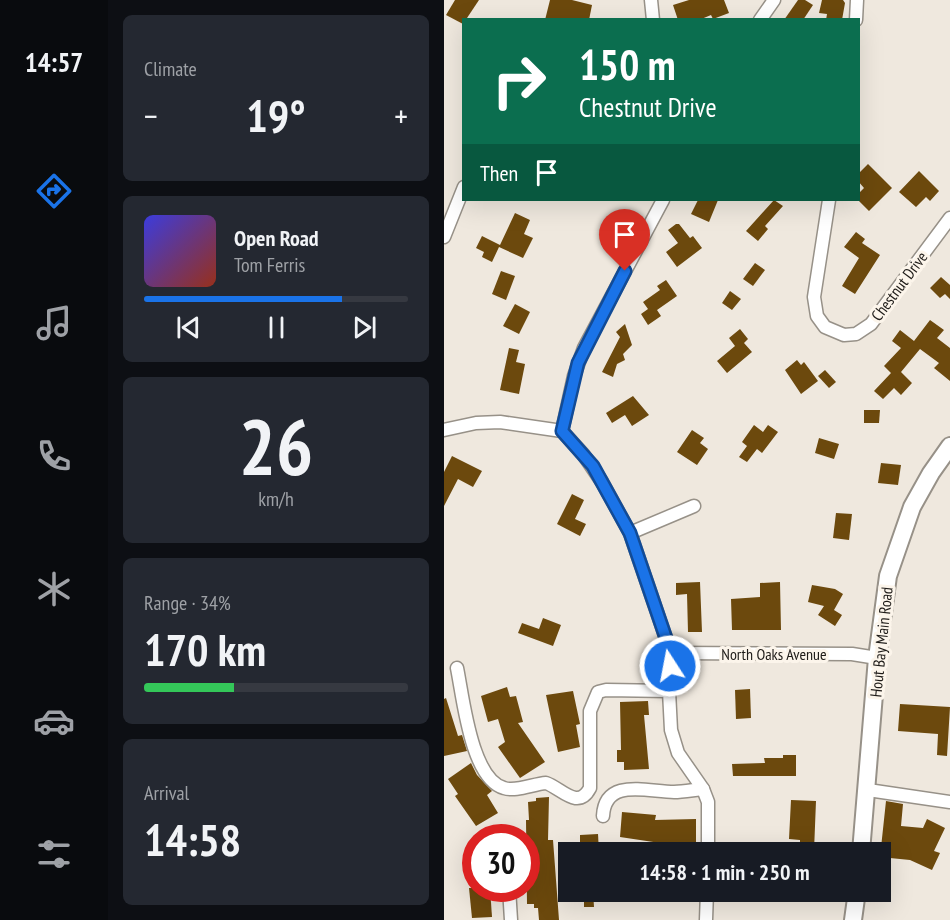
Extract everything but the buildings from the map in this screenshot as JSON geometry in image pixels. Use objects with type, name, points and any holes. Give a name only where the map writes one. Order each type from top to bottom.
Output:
[{"type":"main road","name":"Hout Bay Main Road","points":[[862,842],[877,658],[888,576],[902,529],[931,473],[950,447]]},
{"type":"main road","points":[[853,920],[855,902]]},
{"type":"street","points":[[651,0],[653,18]]},
{"type":"street","points":[[761,18],[774,0]]},
{"type":"street","points":[[856,18],[857,0]]},
{"type":"street","points":[[444,237],[462,192]]},
{"type":"street","points":[[562,431],[574,376],[584,348],[662,201]]},
{"type":"street","name":"Chestnut Drive","points":[[829,201],[814,308],[825,327],[844,335],[856,334],[872,324],[950,218]]},
{"type":"street","points":[[444,430],[476,423],[500,422],[562,431],[593,466],[630,533],[671,653],[669,691],[674,743],[684,763],[703,789],[708,802],[708,842]]},
{"type":"street","points":[[630,533],[694,506]]},
{"type":"street","name":"North Oaks Avenue","points":[[671,653],[852,654],[877,658]]},
{"type":"street","points":[[457,668],[473,744],[491,779],[503,788],[511,789],[546,783],[570,798],[577,799],[585,796],[590,788],[590,711],[597,692],[606,690],[669,691]]},
{"type":"street","points":[[603,816],[609,797],[622,789],[674,792],[703,789]]},
{"type":"street","points":[[868,790],[950,802]]},
{"type":"street","points":[[510,902],[511,920]]},
{"type":"street","points":[[706,920],[707,902]]},
{"type":"route","points":[[625,271],[578,363],[562,431],[593,466],[630,533],[671,653],[670,666]]}]
